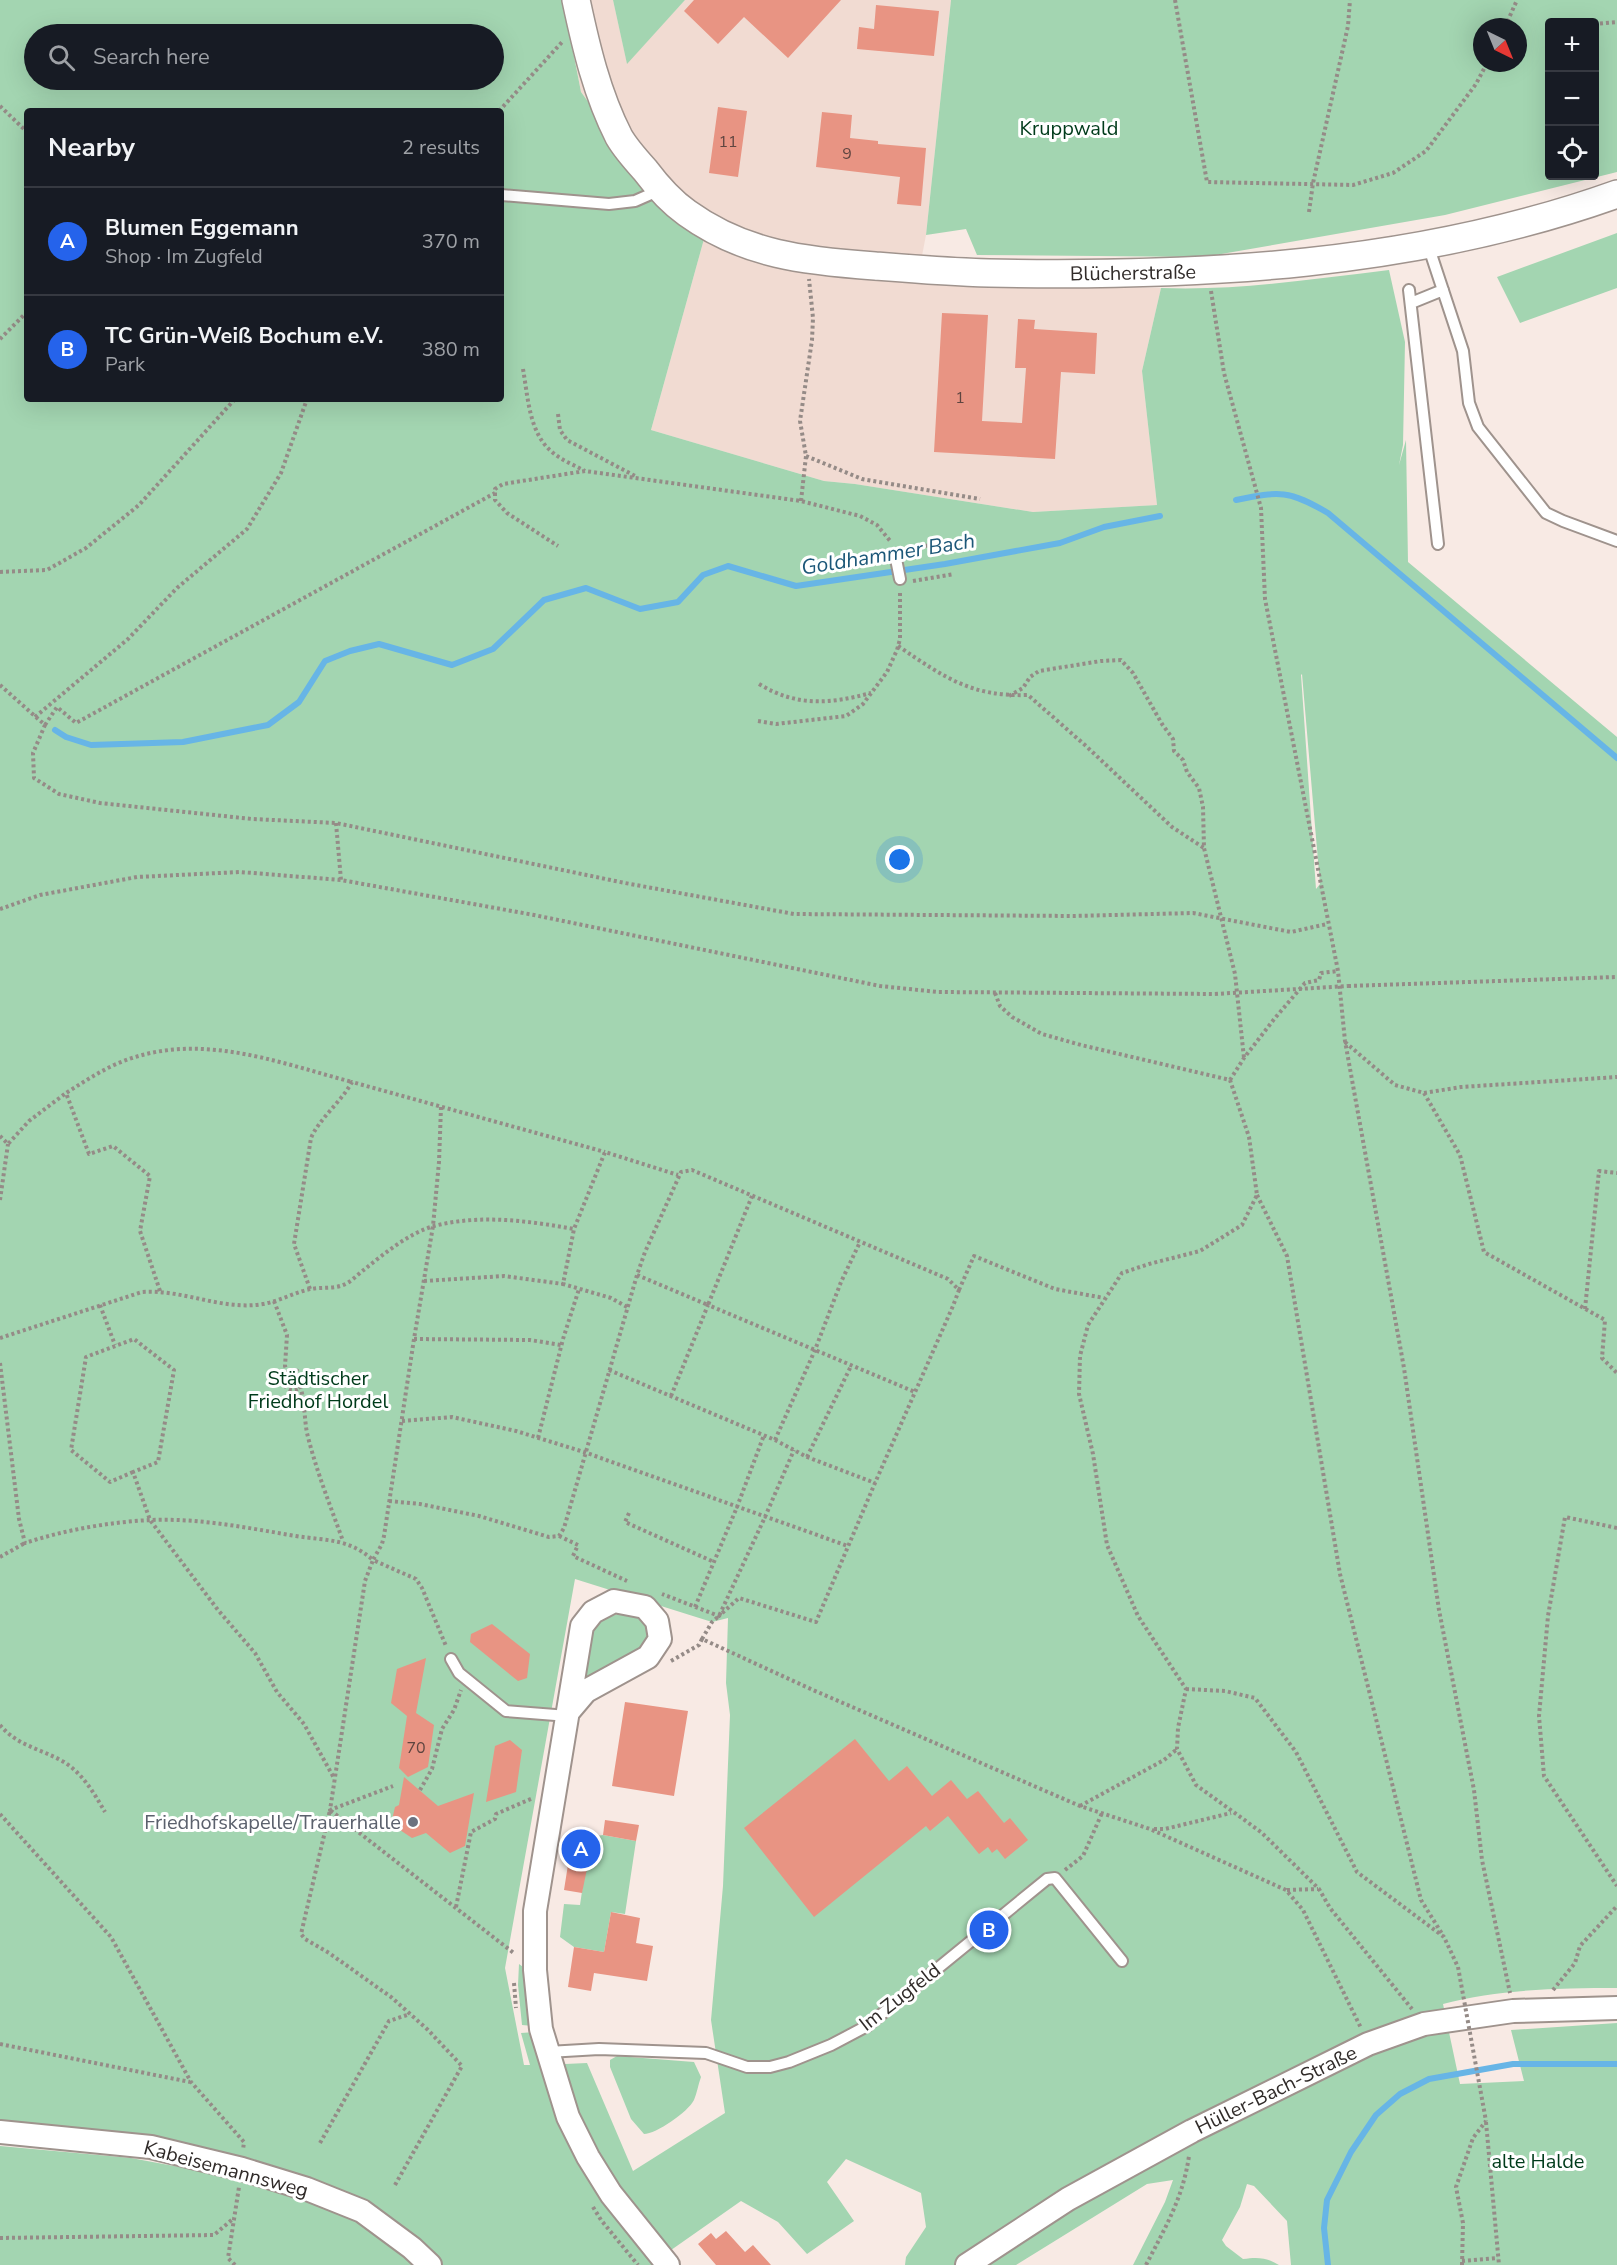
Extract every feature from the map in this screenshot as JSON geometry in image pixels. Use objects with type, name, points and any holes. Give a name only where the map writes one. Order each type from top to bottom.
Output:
[{"type":"street","name":"Blücherstraße","points":[[578,11],[599,93],[620,139],[660,190],[686,213],[742,243],[760,250],[809,261],[945,272],[1077,274],[1211,271],[1274,266],[1428,245],[1485,233],[1617,194]]},
{"type":"street","points":[[568,1714],[586,1690],[648,1657],[660,1639],[657,1621],[645,1607],[614,1601],[593,1612],[582,1626],[535,1911],[535,1970],[541,2029],[568,2117],[588,2157],[611,2194],[668,2265]]},
{"type":"street","name":"Hüller-Bach-Straße","points":[[967,2265],[1068,2199],[1192,2132],[1368,2044],[1424,2024],[1513,2011],[1617,2008]]},
{"type":"street","name":"Kabeisemannsweg","points":[[0,2132],[151,2147],[242,2169],[307,2189],[362,2211],[412,2248],[430,2265]]},
{"type":"lane","points":[[504,195],[609,204],[635,201],[660,190]]},
{"type":"lane","points":[[1428,245],[1463,351],[1469,403],[1478,428],[1546,513],[1617,541]]},
{"type":"lane","points":[[1409,290],[1438,544]]},
{"type":"lane","points":[[1411,303],[1443,290]]},
{"type":"lane","points":[[898,552],[903,580]]},
{"type":"lane","points":[[451,1659],[459,1673],[506,1711],[568,1714]]},
{"type":"lane","points":[[1055,1878],[1122,1961]]},
{"type":"lane","name":"Im Zugfeld","points":[[547,2052],[599,2049],[706,2053],[747,2067],[771,2067],[789,2062],[831,2045],[867,2026],[1047,1879],[1055,1878]]},
{"type":"path","points":[[1175,0],[1208,182],[1353,185],[1393,172],[1426,151],[1476,84],[1482,72]]},
{"type":"path","points":[[1309,213],[1313,183],[1348,26],[1350,0]]},
{"type":"path","points":[[1509,18],[1516,0]]},
{"type":"path","points":[[501,108],[578,11]]},
{"type":"path","points":[[1599,24],[1617,22]]},
{"type":"path","points":[[0,106],[24,129]]},
{"type":"path","points":[[801,501],[806,456],[800,421],[812,340],[809,261]]},
{"type":"path","points":[[1212,293],[1224,373],[1256,482],[1261,508],[1265,599],[1338,971],[1345,1041],[1404,1368],[1439,1610],[1474,1790],[1482,1860],[1513,2011]]},
{"type":"path","points":[[0,339],[24,315]]},
{"type":"path","points":[[523,369],[530,411],[538,436],[552,452],[585,471]]},
{"type":"path","points":[[0,572],[47,570],[86,548],[139,505],[232,402]]},
{"type":"path","points":[[36,717],[128,639],[177,588],[247,529],[281,473],[306,402]]},
{"type":"path","points":[[558,414],[560,430],[567,440],[641,479]]},
{"type":"path","points":[[806,456],[862,479],[980,500]]},
{"type":"path","points":[[558,546],[507,513],[495,500],[495,489],[503,484],[585,471],[801,501],[860,516],[877,525],[898,552],[948,542]]},
{"type":"path","points":[[495,493],[76,723],[57,707],[45,725],[33,753],[34,778],[59,794],[100,803],[252,819],[336,824],[625,883],[794,914],[1073,916],[1193,913],[1220,916],[1291,932],[1328,924]]},
{"type":"path","points":[[758,722],[776,724],[846,716],[863,705],[887,672],[898,646],[903,580],[954,574]]},
{"type":"path","points":[[898,646],[939,675],[980,692],[1009,696],[1028,695],[1172,827],[1204,848]]},
{"type":"path","points":[[1009,696],[1023,688],[1030,677],[1039,671],[1121,660],[1133,673],[1173,739],[1174,751],[1183,760],[1187,772],[1199,788],[1203,807],[1204,848],[1235,974],[1244,1059]]},
{"type":"path","points":[[759,684],[776,694],[796,700],[819,702],[850,698],[872,692]]},
{"type":"path","points":[[0,685],[45,725]]},
{"type":"path","points":[[336,824],[341,880]]},
{"type":"path","points":[[0,909],[40,895],[136,877],[240,872],[341,880],[534,915],[880,986],[938,992],[1215,994],[1348,986],[1617,977]]},
{"type":"path","points":[[1230,1080],[1305,983],[1319,980],[1321,973],[1338,971]]},
{"type":"path","points":[[995,993],[1000,1006],[1012,1017],[1042,1034],[1082,1046],[1230,1080]]},
{"type":"path","points":[[1345,1041],[1395,1085],[1424,1093],[1461,1087],[1617,1077]]},
{"type":"path","points":[[0,1200],[8,1144],[29,1121],[66,1093],[114,1065],[162,1050],[189,1048],[242,1052],[605,1152],[678,1175]]},
{"type":"path","points":[[1230,1080],[1249,1137],[1257,1195],[1287,1256],[1340,1574],[1421,1900],[1444,1937],[1458,1967],[1486,2121],[1499,2265]]},
{"type":"path","points":[[310,1289],[294,1244],[312,1138],[352,1082]]},
{"type":"path","points":[[66,1093],[89,1154],[113,1146],[150,1176],[140,1231],[160,1291]]},
{"type":"path","points":[[1424,1093],[1460,1155],[1484,1252],[1605,1320],[1602,1358],[1617,1373]]},
{"type":"path","points":[[395,2185],[462,2066],[411,2014],[375,1984],[305,1939],[301,1934],[330,1810],[365,1581],[382,1544],[433,1226],[441,1107]]},
{"type":"path","points":[[0,1136],[8,1144]]},
{"type":"path","points":[[563,1284],[574,1229],[605,1152]]},
{"type":"path","points":[[560,1536],[637,1275],[681,1172],[692,1170],[941,1275],[959,1290]]},
{"type":"path","points":[[1585,1309],[1599,1171],[1617,1173]]},
{"type":"path","points":[[1257,1195],[1242,1225],[1221,1239],[1200,1251],[1122,1273],[1088,1325],[1080,1356],[1079,1394],[1093,1454],[1107,1545],[1138,1616],[1186,1689],[1178,1728],[1177,1749],[1196,1785],[1261,1832],[1319,1888],[1330,1908],[1424,2024]]},
{"type":"path","points":[[671,1396],[752,1196]]},
{"type":"path","points":[[0,1338],[135,1293],[160,1291],[232,1304],[262,1304],[310,1289],[343,1285],[384,1254],[433,1226],[510,1220],[574,1229]]},
{"type":"path","points":[[775,1440],[815,1350],[841,1282],[861,1242]]},
{"type":"path","points":[[670,1662],[699,1645],[712,1622],[739,1598],[816,1622],[974,1256],[1055,1289],[1104,1298]]},
{"type":"path","points":[[637,1275],[915,1392]]},
{"type":"path","points":[[423,1281],[504,1276],[563,1284],[611,1298],[627,1307]]},
{"type":"path","points":[[538,1438],[561,1345],[579,1289]]},
{"type":"path","points":[[274,1301],[287,1335],[285,1366],[287,1372]]},
{"type":"path","points":[[100,1305],[115,1345]]},
{"type":"path","points":[[134,1339],[174,1370],[158,1462],[110,1482],[71,1450],[86,1357],[115,1345],[134,1339]]},
{"type":"path","points":[[414,1339],[530,1340],[561,1345]]},
{"type":"path","points":[[0,1363],[19,1519],[25,1543]]},
{"type":"path","points":[[807,1457],[851,1366]]},
{"type":"path","points":[[300,1386],[291,1390],[285,1387],[283,1377],[287,1372],[293,1370],[301,1375],[300,1386],[307,1431],[317,1470],[343,1541]]},
{"type":"path","points":[[609,1370],[764,1435],[807,1457],[875,1483]]},
{"type":"path","points":[[402,1420],[452,1417],[538,1438],[584,1452],[848,1546]]},
{"type":"path","points":[[695,1607],[764,1435]]},
{"type":"path","points":[[719,1616],[794,1450]]},
{"type":"path","points":[[133,1473],[150,1520],[218,1610],[255,1653],[277,1692],[304,1724],[335,1779]]},
{"type":"path","points":[[389,1501],[461,1512],[549,1537],[560,1536],[578,1545],[573,1556],[634,1584]]},
{"type":"path","points":[[629,1513],[625,1522],[714,1562]]},
{"type":"path","points":[[1617,1528],[1564,1517],[1548,1616],[1539,1716],[1544,1776],[1617,1886]]},
{"type":"path","points":[[0,1557],[25,1543],[92,1527],[150,1520],[225,1524],[343,1541],[373,1560],[416,1579],[422,1588],[451,1659]]},
{"type":"path","points":[[654,1592],[719,1616]]},
{"type":"path","points":[[702,1639],[1080,1806],[1150,1829],[1286,1890],[1303,1910],[1368,2044]]},
{"type":"path","points":[[420,1790],[432,1769],[442,1730],[454,1710],[465,1678]]},
{"type":"path","points":[[1186,1689],[1225,1691],[1255,1698],[1296,1752],[1357,1872],[1444,1937]]},
{"type":"path","points":[[0,1725],[20,1743],[64,1762],[88,1784],[105,1812]]},
{"type":"path","points":[[1080,1806],[1164,1760],[1177,1749]]},
{"type":"path","points":[[330,1810],[393,1786]]},
{"type":"path","points":[[456,1907],[471,1832],[495,1819],[496,1814],[533,1798]]},
{"type":"path","points":[[330,1810],[535,1970]]},
{"type":"path","points":[[1150,1829],[1165,1829],[1232,1813]]},
{"type":"path","points":[[0,1814],[111,1937],[191,2082],[244,2142],[228,2258],[235,2265]]},
{"type":"path","points":[[1055,1878],[1083,1856],[1102,1814]]},
{"type":"path","points":[[1286,1890],[1319,1888]]},
{"type":"path","points":[[1538,2009],[1575,1963],[1580,1946],[1617,1906]]},
{"type":"path","points":[[320,2143],[389,2021],[411,2014]]},
{"type":"path","points":[[0,2044],[191,2082]]},
{"type":"path","points":[[1486,2121],[1473,2138],[1456,2187],[1463,2223],[1462,2263],[1498,2258]]},
{"type":"path","points":[[1146,2265],[1175,2208],[1185,2182],[1192,2132]]},
{"type":"path","points":[[0,2238],[214,2235],[234,2218]]},
{"type":"shaded area","points":[[563,0],[613,0],[627,63],[685,0],[951,0],[926,235],[917,282],[1161,288],[1142,371],[1157,505],[1033,512],[824,481],[651,430],[704,239],[659,199],[581,92]]},
{"type":"green space","points":[[0,0],[563,0],[581,92],[659,199],[704,239],[651,430],[824,481],[1033,512],[1157,505],[1142,371],[1161,288],[1246,286],[1389,270],[1405,342],[1403,445],[1399,465],[1406,440],[1408,562],[1617,737],[1617,1988],[1508,1992],[1443,2004],[1460,2084],[1524,2081],[1511,2030],[1617,2023],[1617,2265],[1291,2265],[1287,2221],[1254,2186],[1247,2184],[1240,2207],[1222,2240],[1243,2259],[1261,2258],[1279,2265],[1133,2265],[1165,2202],[1173,2180],[1147,2184],[1016,2265],[905,2265],[906,2257],[926,2227],[921,2193],[846,2159],[827,2182],[854,2221],[807,2254],[778,2222],[741,2201],[654,2262],[655,2265],[440,2265],[293,2177],[258,2161],[201,2149],[0,2124]],"holes":[[[1301,675],[1320,884],[1316,889]],[[575,1579],[712,1622],[728,1618],[726,1683],[730,1715],[723,1886],[711,2020],[725,2113],[633,2171],[587,2063],[543,2065],[535,2032],[521,2033],[530,2065],[524,2065],[505,1968]]]},
{"type":"green space","points":[[613,0],[685,0],[627,64]]},
{"type":"green space","name":"Kruppwald","points":[[951,0],[1617,0],[1617,172],[1599,176],[1599,18],[1545,18],[1545,180],[1585,180],[1445,215],[1204,257],[977,255],[966,229],[926,235]]},
{"type":"green space","points":[[1617,233],[1617,288],[1520,323],[1497,277]]},
{"type":"green space","points":[[621,1613],[633,1616],[644,1624],[650,1640],[644,1651],[592,1679],[582,1679],[590,1631],[603,1619]]},
{"type":"green space","points":[[603,1835],[636,1841],[625,1914],[611,1912],[604,1952],[574,1947],[560,1937],[564,1904],[580,1905],[586,1864],[592,1865],[596,1836]]},
{"type":"green space","points":[[519,1964],[527,1970],[533,2026],[522,2025],[518,1985]]},
{"type":"green space","points":[[617,2056],[694,2062],[701,2077],[691,2105],[671,2122],[644,2134],[631,2119],[610,2067],[610,2060]]},
{"type":"green space","points":[[0,2146],[131,2158],[271,2184],[346,2214],[421,2265],[0,2265]]},
{"type":"building","points":[[694,0],[841,0],[788,58],[744,17],[718,44],[684,11]]},
{"type":"building","points":[[876,5],[939,11],[934,56],[857,49],[859,27],[874,29]]},
{"type":"building","points":[[718,107],[747,111],[738,177],[709,173]]},
{"type":"building","points":[[822,112],[852,115],[850,138],[878,141],[878,144],[926,148],[921,206],[897,204],[900,177],[816,167]]},
{"type":"building","points":[[942,313],[988,315],[982,421],[1022,423],[1026,368],[1015,368],[1018,319],[1035,320],[1034,329],[1097,333],[1095,374],[1061,372],[1055,459],[934,452]]},
{"type":"building","points":[[492,1624],[530,1654],[527,1678],[518,1681],[470,1642],[471,1634]]},
{"type":"building","points":[[426,1658],[416,1713],[434,1725],[428,1767],[408,1777],[399,1768],[407,1716],[391,1703],[397,1669]]},
{"type":"building","points":[[625,1702],[688,1711],[674,1796],[612,1786]]},
{"type":"building","points":[[855,1739],[889,1781],[907,1766],[932,1796],[951,1780],[967,1799],[978,1791],[1004,1823],[1010,1818],[1028,1840],[1005,1859],[997,1849],[992,1853],[988,1847],[979,1854],[948,1816],[930,1831],[926,1826],[814,1917],[744,1828]]},
{"type":"building","points":[[510,1740],[522,1750],[516,1792],[486,1802],[495,1746]]},
{"type":"building","points":[[404,1777],[438,1806],[474,1793],[465,1846],[450,1853],[426,1833],[412,1838],[391,1824],[395,1807],[399,1805]]},
{"type":"building","points":[[605,1820],[639,1825],[636,1841],[603,1835]]},
{"type":"building","points":[[573,1833],[596,1836],[592,1865],[588,1864],[582,1893],[564,1890]]},
{"type":"building","points":[[611,1912],[640,1918],[636,1943],[653,1946],[647,1981],[594,1973],[591,1991],[568,1987],[574,1947],[604,1952]]},
{"type":"building","points":[[726,2231],[745,2252],[753,2245],[771,2265],[716,2265],[698,2244],[711,2233],[716,2239]]},
{"type":"waterway","points":[[1236,500],[1284,494],[1303,500],[1328,513],[1617,758]]},
{"type":"waterway","name":"Goldhammer Bach","points":[[55,730],[66,737],[91,745],[183,742],[268,725],[299,702],[325,661],[350,651],[379,644],[452,665],[493,649],[544,600],[586,588],[640,609],[678,602],[703,575],[728,566],[796,586],[945,564],[1060,543],[1104,527],[1160,516]]},
{"type":"waterway","points":[[1328,2265],[1324,2228],[1327,2200],[1351,2152],[1376,2115],[1400,2094],[1429,2079],[1513,2064],[1617,2064]]},
{"type":"place","name":"Friedhofskapelle/Trauerhalle","points":[[413,1822]]},
{"type":"place","name":"Blumen Eggemann","points":[[581,1849]]},
{"type":"place","name":"TC Grün-Weiß Bochum e.V.","points":[[989,1930]]},
{"type":"park label","name":"Städtischer Friedhof Hordel","points":[[318,1390]]},
{"type":"park label","name":"alte Halde","points":[[1538,2161]]}]
